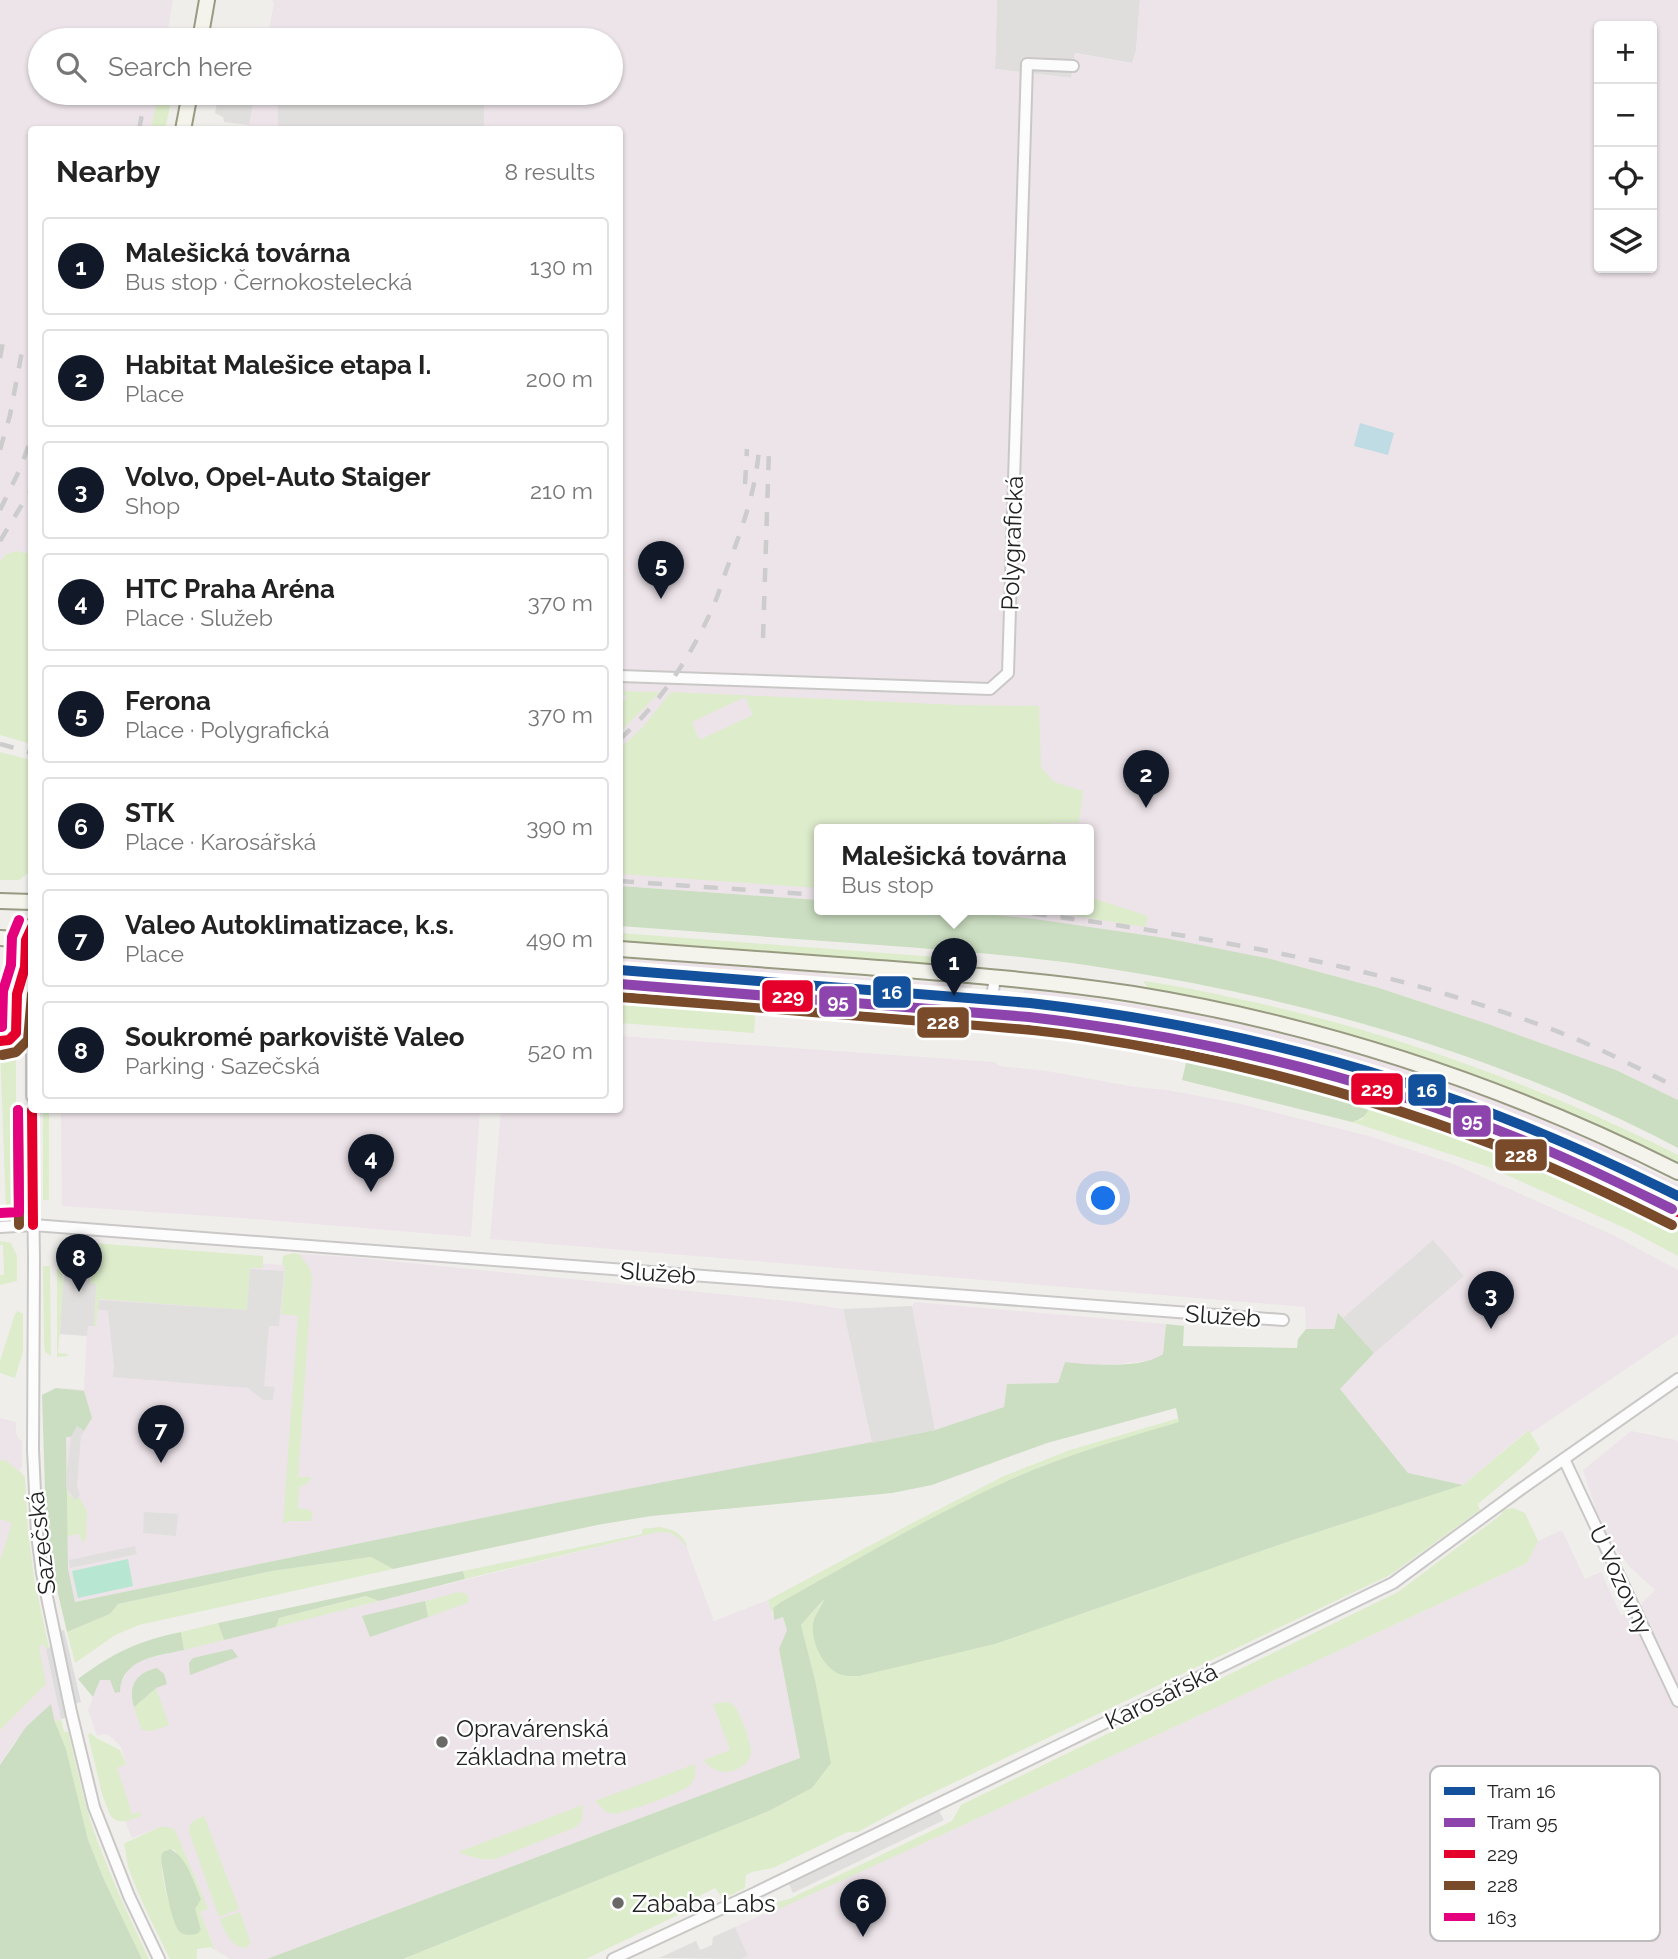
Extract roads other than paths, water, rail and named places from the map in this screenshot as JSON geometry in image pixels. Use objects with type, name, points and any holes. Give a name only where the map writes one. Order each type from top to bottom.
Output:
[{"type":"main road","points":[[202,28],[207,0]]},
{"type":"main road","points":[[184,126],[188,105]]},
{"type":"main road","points":[[0,901],[28,902]]},
{"type":"main road","points":[[0,938],[28,932]]},
{"type":"main road","points":[[623,949],[995,977],[1186,1004],[1356,1045],[1436,1070],[1592,1131],[1678,1172]]},
{"type":"main road","points":[[623,983],[990,1012],[1081,1022],[1236,1050],[1345,1079],[1488,1126],[1588,1168],[1678,1212]]},
{"type":"street","name":"Polygrafická","points":[[623,676],[990,689],[1008,673],[1027,64],[1073,66]]},
{"type":"street","points":[[990,1012],[995,977]]},
{"type":"street","points":[[28,980],[28,1032]]},
{"type":"street","name":"Sazečská","points":[[32,1113],[34,1493],[42,1573],[94,1807],[129,1896],[159,1959]]},
{"type":"street","name":"Služeb","points":[[0,1227],[33,1226],[1283,1320]]},
{"type":"street","name":"Karosářská","points":[[613,1959],[786,1878],[1393,1583],[1678,1379]]},
{"type":"street","name":"U Vozovny","points":[[1564,1459],[1678,1701]]},
{"type":"water","points":[[1360,423],[1394,433],[1388,455],[1354,446]]},
{"type":"railway","points":[[140,126],[144,105]]},
{"type":"railway","points":[[0,358],[3,342]]},
{"type":"railway","points":[[0,450],[10,415],[23,346]]},
{"type":"railway","points":[[0,510],[28,447]]},
{"type":"railway","points":[[745,484],[747,449]]},
{"type":"railway","points":[[623,736],[661,695],[684,662],[717,598],[752,493],[759,449]]},
{"type":"railway","points":[[763,638],[769,449]]},
{"type":"railway","points":[[0,541],[28,495]]},
{"type":"railway","points":[[0,744],[28,752]]},
{"type":"railway","points":[[623,881],[814,895]]},
{"type":"railway","points":[[1041,915],[1210,940],[1412,985],[1478,1004],[1560,1033],[1678,1088]]},
{"type":"tram line","name":"16","points":[[623,970],[1030,1003],[1161,1022],[1226,1035],[1355,1068],[1481,1109],[1577,1149],[1678,1196]]},
{"type":"tram line","name":"95","points":[[623,984],[1029,1017],[1159,1036],[1223,1049],[1351,1081],[1476,1122],[1571,1161],[1672,1209]]},
{"type":"place","name":"Ferona","points":[[661,599]]},
{"type":"place","name":"Habitat Malešice etapa I.","points":[[1146,808]]},
{"type":"place","name":"Malešická továrna","points":[[954,996]]},
{"type":"place","name":"HTC Praha Aréna","points":[[371,1192]]},
{"type":"place","name":"Soukromé parkoviště Valeo","points":[[79,1292]]},
{"type":"place","name":"Volvo, Opel-Auto Staiger","points":[[1491,1329]]},
{"type":"place","name":"Valeo Autoklimatizace, k.s.","points":[[161,1463]]},
{"type":"place","name":"Opravárenská základna metra","points":[[442,1742]]},
{"type":"place","name":"Zababa Labs","points":[[618,1903]]},
{"type":"place","name":"STK","points":[[863,1937]]}]
